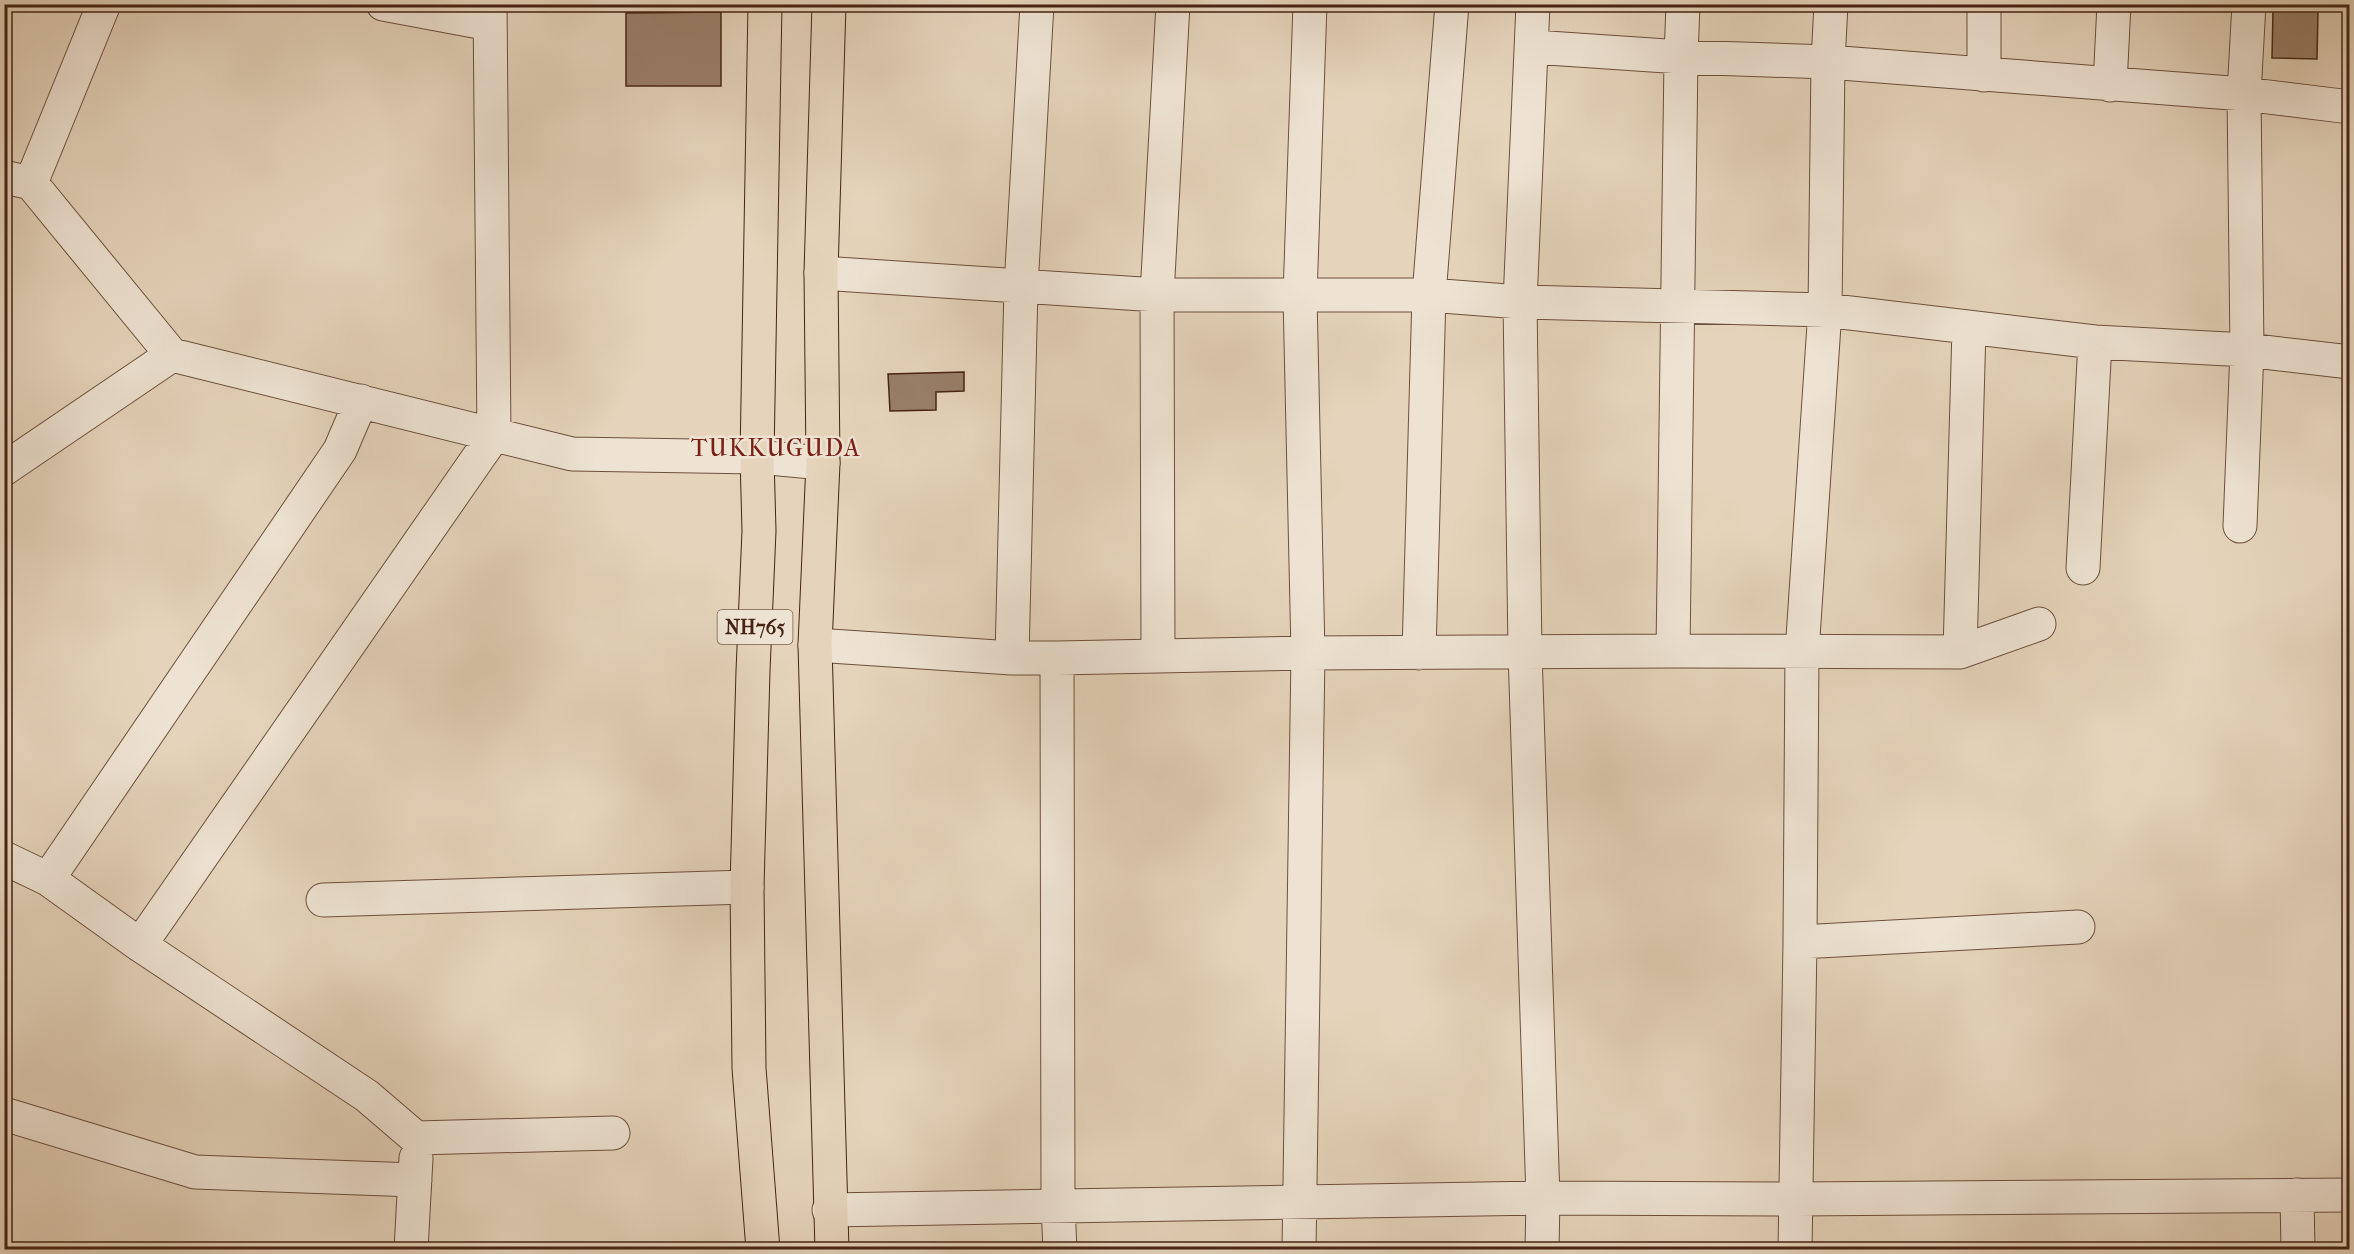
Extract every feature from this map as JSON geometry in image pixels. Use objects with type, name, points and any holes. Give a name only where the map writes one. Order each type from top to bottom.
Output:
[{"type":"highway","name":"NH765","points":[[763,1250],[749,1068],[747,887],[759,531],[757,457],[765,4]]},
{"type":"highway","name":"NH765","points":[[829,4],[821,273],[823,463],[815,645],[832,1250]]},
{"type":"street","points":[[104,4],[18,180],[172,355],[572,454],[757,457],[823,463]]},
{"type":"street","points":[[140,945],[494,435],[490,14],[383,4]]},
{"type":"street","points":[[1012,658],[1021,287],[1037,4]]},
{"type":"street","points":[[1158,656],[1157,295],[1173,4]]},
{"type":"street","points":[[1299,1250],[1308,653],[1300,296],[1310,4]]},
{"type":"street","points":[[1419,653],[1429,295],[1452,4]]},
{"type":"street","points":[[1533,4],[1533,47],[1520,302],[1525,652],[1543,1198],[1542,1250]]},
{"type":"street","points":[[1673,651],[1683,4]]},
{"type":"street","points":[[1795,1250],[1802,652],[1825,310],[1828,63],[1831,4]]},
{"type":"street","points":[[1984,4],[1984,75]]},
{"type":"street","points":[[2110,85],[2114,4]]},
{"type":"street","points":[[2240,526],[2247,350],[2244,94],[2249,4]]},
{"type":"street","points":[[1533,47],[1681,57],[1828,63],[2244,94],[2349,107]]},
{"type":"street","points":[[821,273],[1157,295],[1429,295],[1520,302],[1825,310],[2095,342],[2247,350],[2349,362]]},
{"type":"street","points":[[1960,652],[1969,328]]},
{"type":"street","points":[[2083,567],[2095,342]]},
{"type":"street","points":[[4,469],[172,355]]},
{"type":"street","points":[[48,879],[340,450],[361,401]]},
{"type":"street","points":[[815,645],[1012,658],[1308,653],[1960,652],[2039,624]]},
{"type":"street","points":[[1057,658],[1060,1250]]},
{"type":"street","points":[[6,865],[48,879],[140,945],[367,1096],[416,1138],[614,1133]]},
{"type":"street","points":[[323,900],[747,887]]},
{"type":"street","points":[[1800,942],[2078,927]]},
{"type":"street","points":[[4,1114],[195,1172],[415,1180]]},
{"type":"street","points":[[411,1250],[416,1138]]},
{"type":"street","points":[[2297,1195],[2298,1250]]},
{"type":"street","points":[[830,1210],[1543,1198],[1795,1199],[2349,1195]]},
{"type":"building","points":[[2273,9],[2318,10],[2317,59],[2272,58]]},
{"type":"building","points":[[721,12],[721,86],[626,86],[626,13]]},
{"type":"building","points":[[964,372],[964,391],[936,392],[936,410],[890,411],[888,374]]},
{"type":"district","name":"TUKKUGUDA","points":[[776,448]]}]
